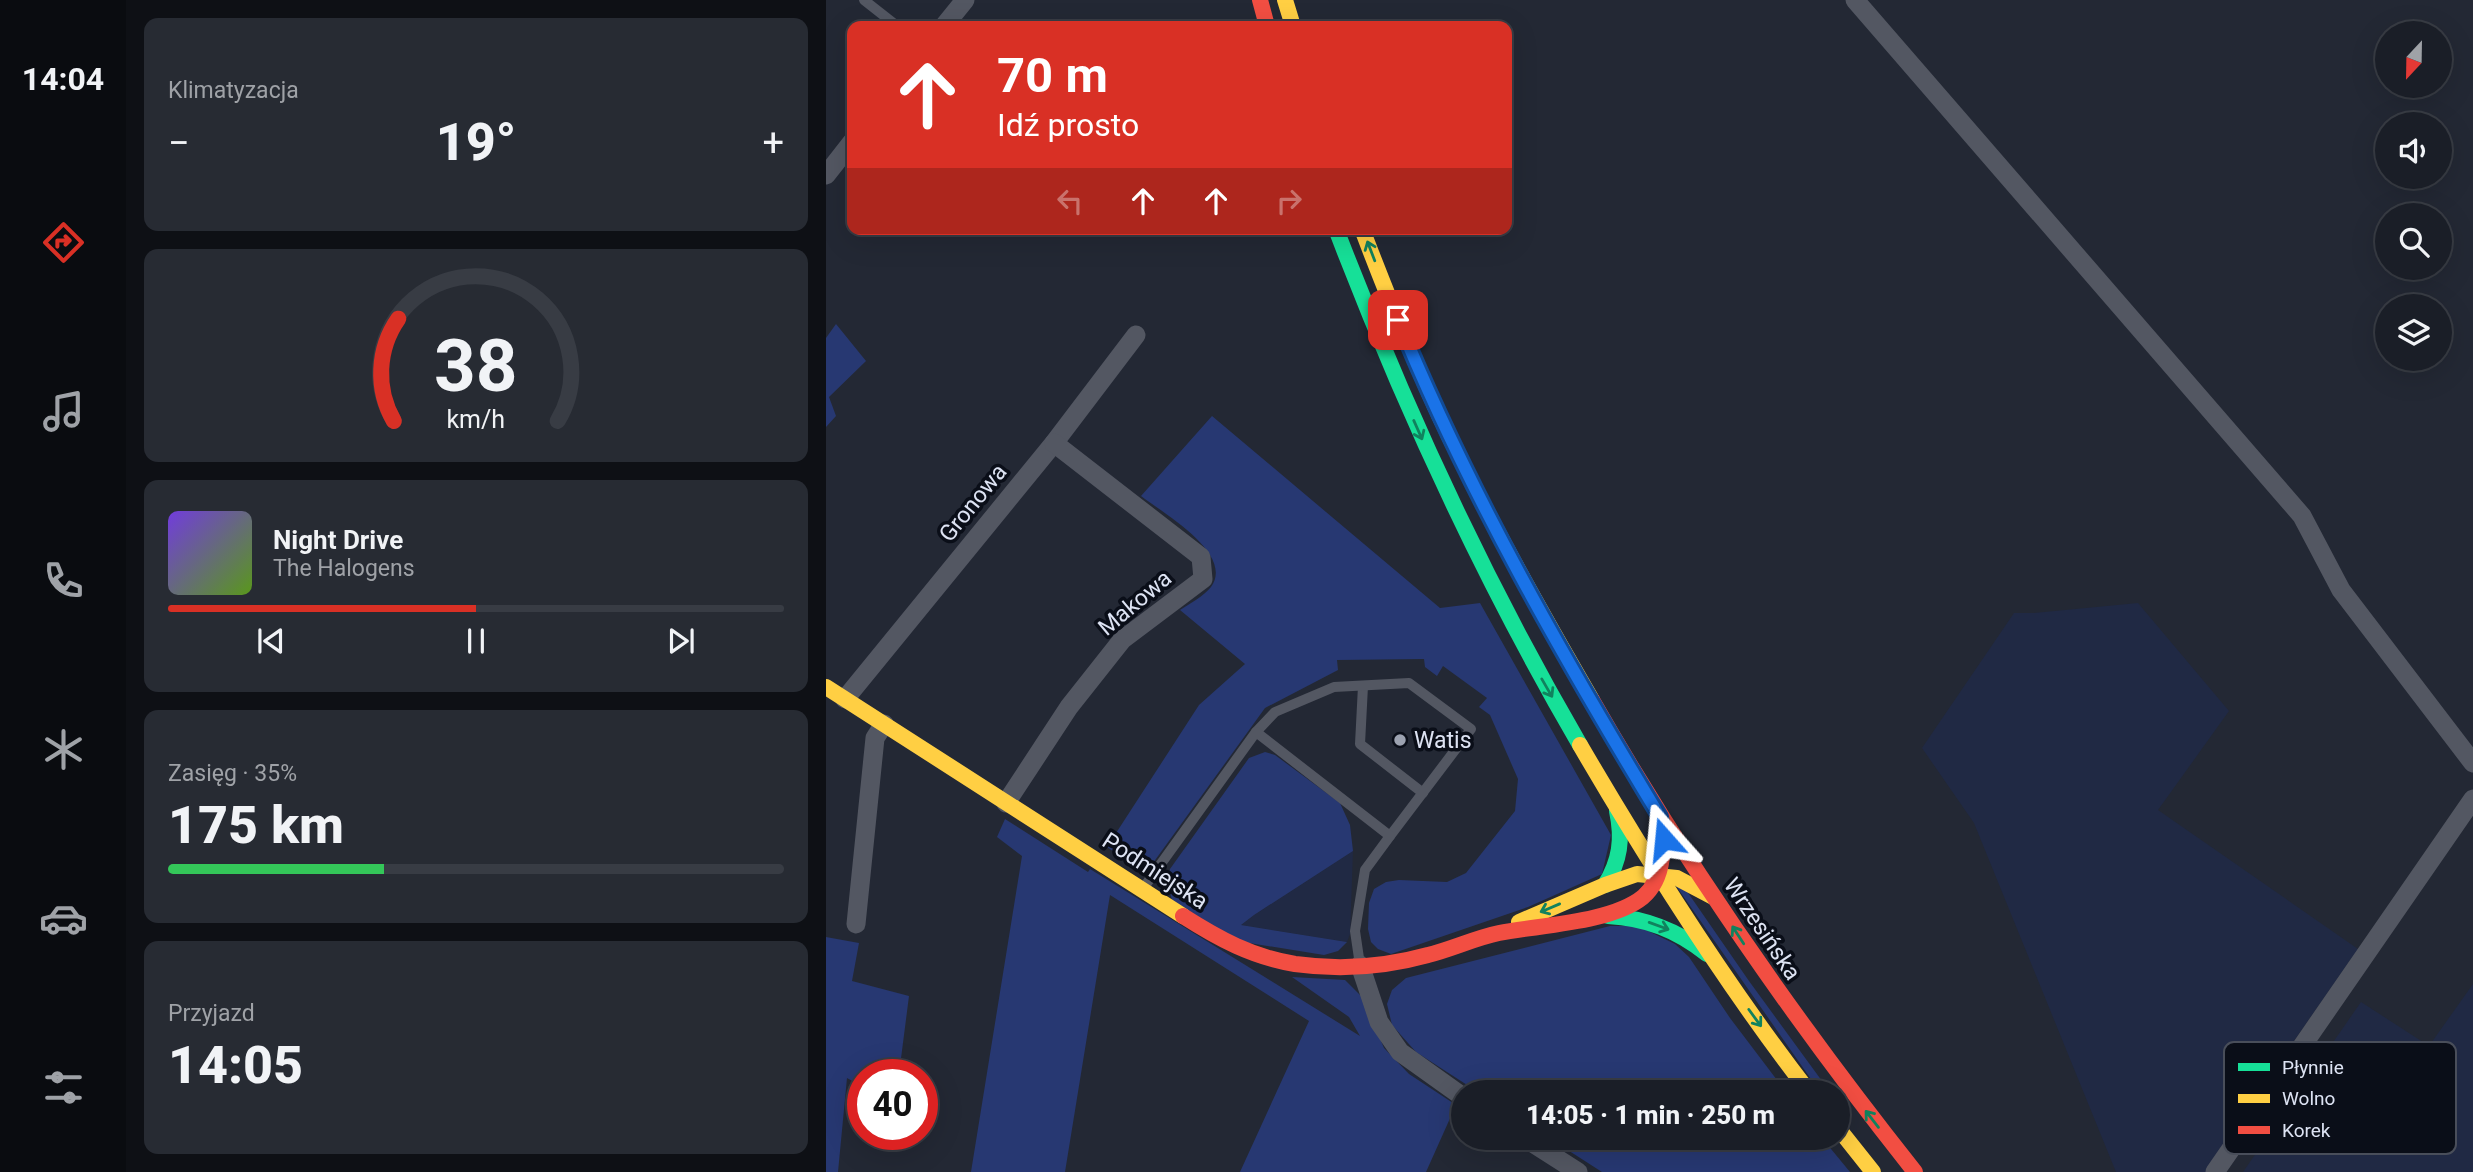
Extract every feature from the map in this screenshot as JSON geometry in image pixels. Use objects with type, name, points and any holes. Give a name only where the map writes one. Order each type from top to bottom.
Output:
[{"type":"main road","points":[[1260,0],[1266,21]]},
{"type":"main road","points":[[1285,0],[1291,21]]},
{"type":"main road","points":[[1338,235],[1404,398],[1474,552],[1514,628],[1657,874],[1800,1080]]},
{"type":"main road","name":"Wrzesińska","points":[[1364,235],[1414,360],[1449,436],[1492,522],[1590,698],[1660,817],[1763,973],[1821,1053],[1915,1172]]},
{"type":"main road","name":"Podmiejska","points":[[826,687],[1222,941],[1251,954],[1313,964],[1360,965],[1422,956],[1496,934],[1592,917],[1637,902],[1648,891],[1657,874],[1664,839],[1660,817]]},
{"type":"main road","points":[[1605,885],[1622,852],[1621,827],[1616,806]]},
{"type":"main road","name":"Podmiejska","points":[[1496,934],[1533,915],[1637,874],[1657,874],[1688,882],[1713,897]]},
{"type":"main road","points":[[1592,917],[1629,917],[1664,927],[1691,941],[1716,962]]},
{"type":"main road","points":[[1850,1143],[1873,1172]]},
{"type":"street","points":[[948,21],[965,0]]},
{"type":"street","points":[[1855,0],[2302,516],[2341,590],[2473,763]]},
{"type":"street","points":[[826,175],[847,148]]},
{"type":"street","name":"Gronowa","points":[[845,699],[1054,443],[1136,335]]},
{"type":"street","name":"Makowa","points":[[1006,803],[1069,707],[1122,640],[1203,579],[1201,556],[1054,443]]},
{"type":"street","points":[[856,924],[875,738],[884,724]]},
{"type":"street","points":[[2305,1042],[2473,799]]},
{"type":"street","points":[[1360,965],[1379,1022],[1400,1052],[1451,1088]]},
{"type":"street","points":[[1544,1150],[1578,1172]]},
{"type":"street","points":[[2215,1172],[2227,1154]]},
{"type":"lane","points":[[864,0],[891,21]]},
{"type":"lane","points":[[1142,890],[1256,732],[1275,712],[1334,687],[1409,683],[1471,729],[1365,870],[1355,931],[1360,965]]},
{"type":"lane","points":[[1363,686],[1360,744],[1423,793]]},
{"type":"lane","points":[[1256,732],[1390,836]]},
{"type":"shaded area","points":[[836,324],[866,361],[829,397],[836,416],[826,427],[826,338]]},
{"type":"shaded area","points":[[1212,416],[1440,608],[1480,603],[1611,835],[1602,874],[1528,907],[1391,954],[1378,949],[1371,942],[1368,929],[1369,903],[1374,889],[1386,882],[1399,880],[1447,882],[1466,873],[1515,811],[1518,779],[1490,715],[1479,707],[1487,698],[1443,666],[1437,676],[1425,667],[1424,659],[1337,660],[1338,670],[1265,708],[1153,863],[1139,869],[1107,847],[1199,705],[1245,664],[1180,610],[1211,587],[1216,574],[1213,561],[1205,548],[1179,524],[1141,496]]},
{"type":"shaded area","points":[[2138,603],[2229,711],[2158,810],[2358,949],[2293,1042],[2224,1042],[2224,1144],[2206,1172],[2116,1172],[1974,823],[1922,748],[2014,613]]},
{"type":"shaded area","points":[[1265,752],[1275,755],[1340,803],[1350,825],[1353,851],[1241,925],[1347,942],[1338,951],[1324,955],[1237,941],[1172,900],[1167,882],[1170,869],[1249,758]]},
{"type":"shaded area","points":[[1005,819],[1360,1036],[1349,1017],[1292,977],[1345,980],[1362,997],[1384,1048],[1409,1074],[1451,1102],[1451,1116],[1426,1172],[1240,1172],[1309,1021],[1110,895],[1065,1172],[971,1172],[1022,856],[997,837]]},
{"type":"shaded area","points":[[1353,851],[1350,934],[1347,942],[1241,925],[1254,915]]},
{"type":"shaded area","points":[[1674,883],[1684,887],[1821,1080],[1812,1080]]},
{"type":"shaded area","points":[[1610,926],[1638,926],[1675,944],[1689,957],[1730,1018],[1777,1080],[1459,1080],[1416,1052],[1392,1025],[1387,1004],[1392,990],[1406,978]]},
{"type":"shaded area","points":[[826,937],[859,943],[852,981],[909,996],[901,1059],[847,1059],[838,1172],[826,1172]]},
{"type":"shaded area","points":[[2473,984],[2473,1172],[2243,1172],[2255,1154],[2456,1154],[2456,1042],[2432,1042]]},
{"type":"shaded area","points":[[2361,1002],[2423,1042],[2333,1042]]},
{"type":"shaded area","points":[[1568,1150],[1832,1150],[1850,1172],[1602,1172]]},
{"type":"traffic: fast","points":[[1338,235],[1389,362],[1448,492],[1511,620],[1580,745]]},
{"type":"traffic: fast","points":[[1605,885],[1619,850],[1617,811]]},
{"type":"traffic: fast","points":[[1608,916],[1635,919],[1660,927],[1684,938],[1707,954]]},
{"type":"traffic: slow","points":[[1285,0],[1291,21]]},
{"type":"traffic: slow","points":[[1364,235],[1409,346],[1457,452],[1512,559],[1592,700]]},
{"type":"traffic: slow","points":[[826,687],[1183,916]]},
{"type":"traffic: slow","points":[[1580,745],[1689,922],[1800,1080]]},
{"type":"traffic: slow","points":[[1519,922],[1637,874],[1677,878],[1713,897]]},
{"type":"traffic: slow","points":[[1850,1143],[1873,1172]]},
{"type":"traffic: jam","points":[[1260,0],[1266,21]]},
{"type":"traffic: jam","points":[[1592,700],[1666,823],[1744,942],[1915,1172]]},
{"type":"traffic: jam","points":[[1183,916],[1236,946],[1279,961],[1328,967],[1362,966],[1412,959],[1490,935],[1594,918],[1629,906],[1643,897],[1656,880],[1663,849],[1660,817]]},
{"type":"place","name":"Watis","points":[[1400,740]]},
{"type":"route","points":[[1398,320],[1449,436],[1487,512],[1578,677],[1660,817],[1664,839]]}]
